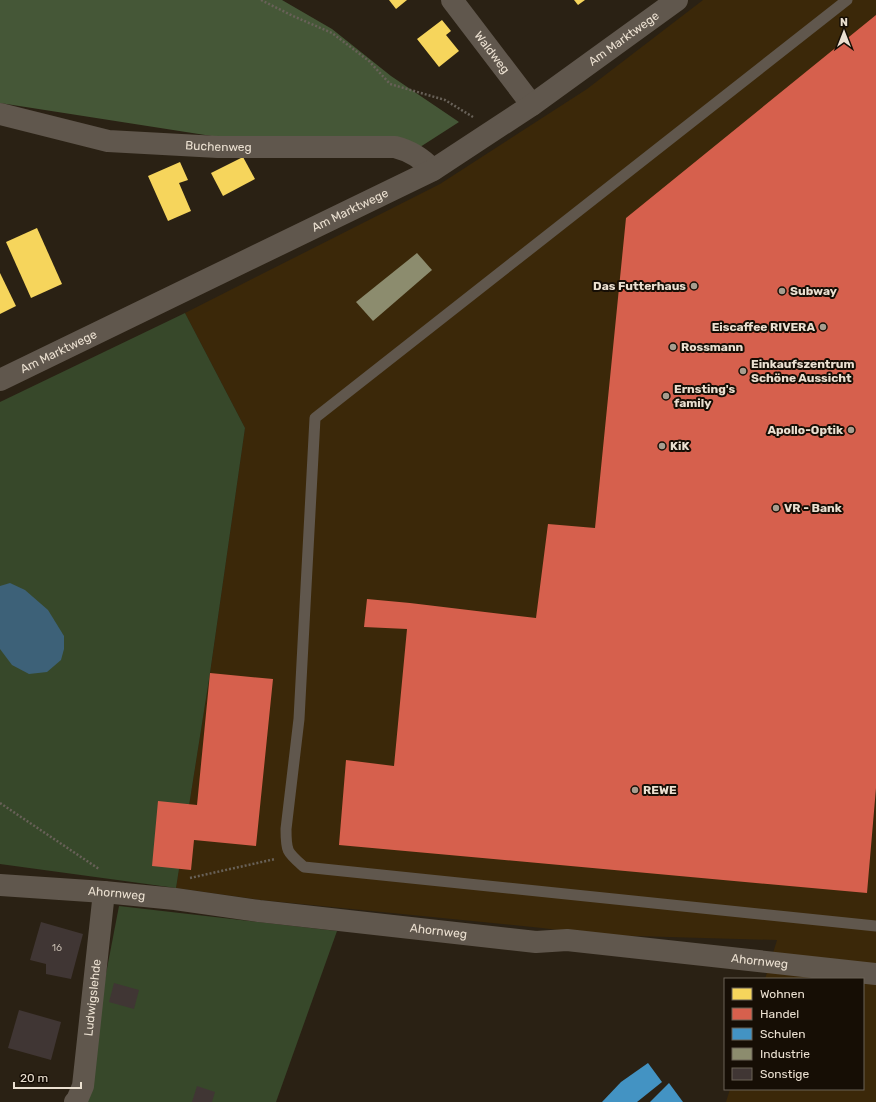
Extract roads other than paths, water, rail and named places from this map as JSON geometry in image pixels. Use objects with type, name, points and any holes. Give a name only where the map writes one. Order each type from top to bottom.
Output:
[{"type":"street","name":"Waldweg","points":[[452,0],[532,105]]},
{"type":"street","name":"Am Marktwege","points":[[0,380],[433,170],[487,136],[532,105],[677,0]]},
{"type":"street","name":"Buchenweg","points":[[0,114],[108,141],[218,147],[394,147],[406,150],[423,159],[433,170]]},
{"type":"street","name":"Ahornweg","points":[[0,885],[104,892],[536,942],[567,940],[876,974]]},
{"type":"street","name":"Ludwigslehde","points":[[75,1102],[83,1086],[104,892]]},
{"type":"lane","points":[[847,0],[315,418],[299,719],[286,829],[286,847],[291,856],[304,867],[876,926]]},
{"type":"water","points":[[10,583],[25,590],[48,610],[64,636],[64,649],[61,660],[47,672],[29,674],[12,665],[0,649],[0,586]]},
{"type":"place","name":"Das Futterhaus","points":[[694,286]]},
{"type":"place","name":"Subway","points":[[782,291]]},
{"type":"place","name":"Eiscaffee RIVERA","points":[[823,327]]},
{"type":"place","name":"Rossmann","points":[[673,347]]},
{"type":"place","name":"Einkaufszentrum Schöne Aussicht","points":[[743,371]]},
{"type":"place","name":"Ernsting's family","points":[[666,396]]},
{"type":"place","name":"Apollo-Optik","points":[[851,430]]},
{"type":"place","name":"KiK","points":[[662,446]]},
{"type":"place","name":"VR - Bank","points":[[776,508]]},
{"type":"place","name":"REWE","points":[[635,790]]}]
